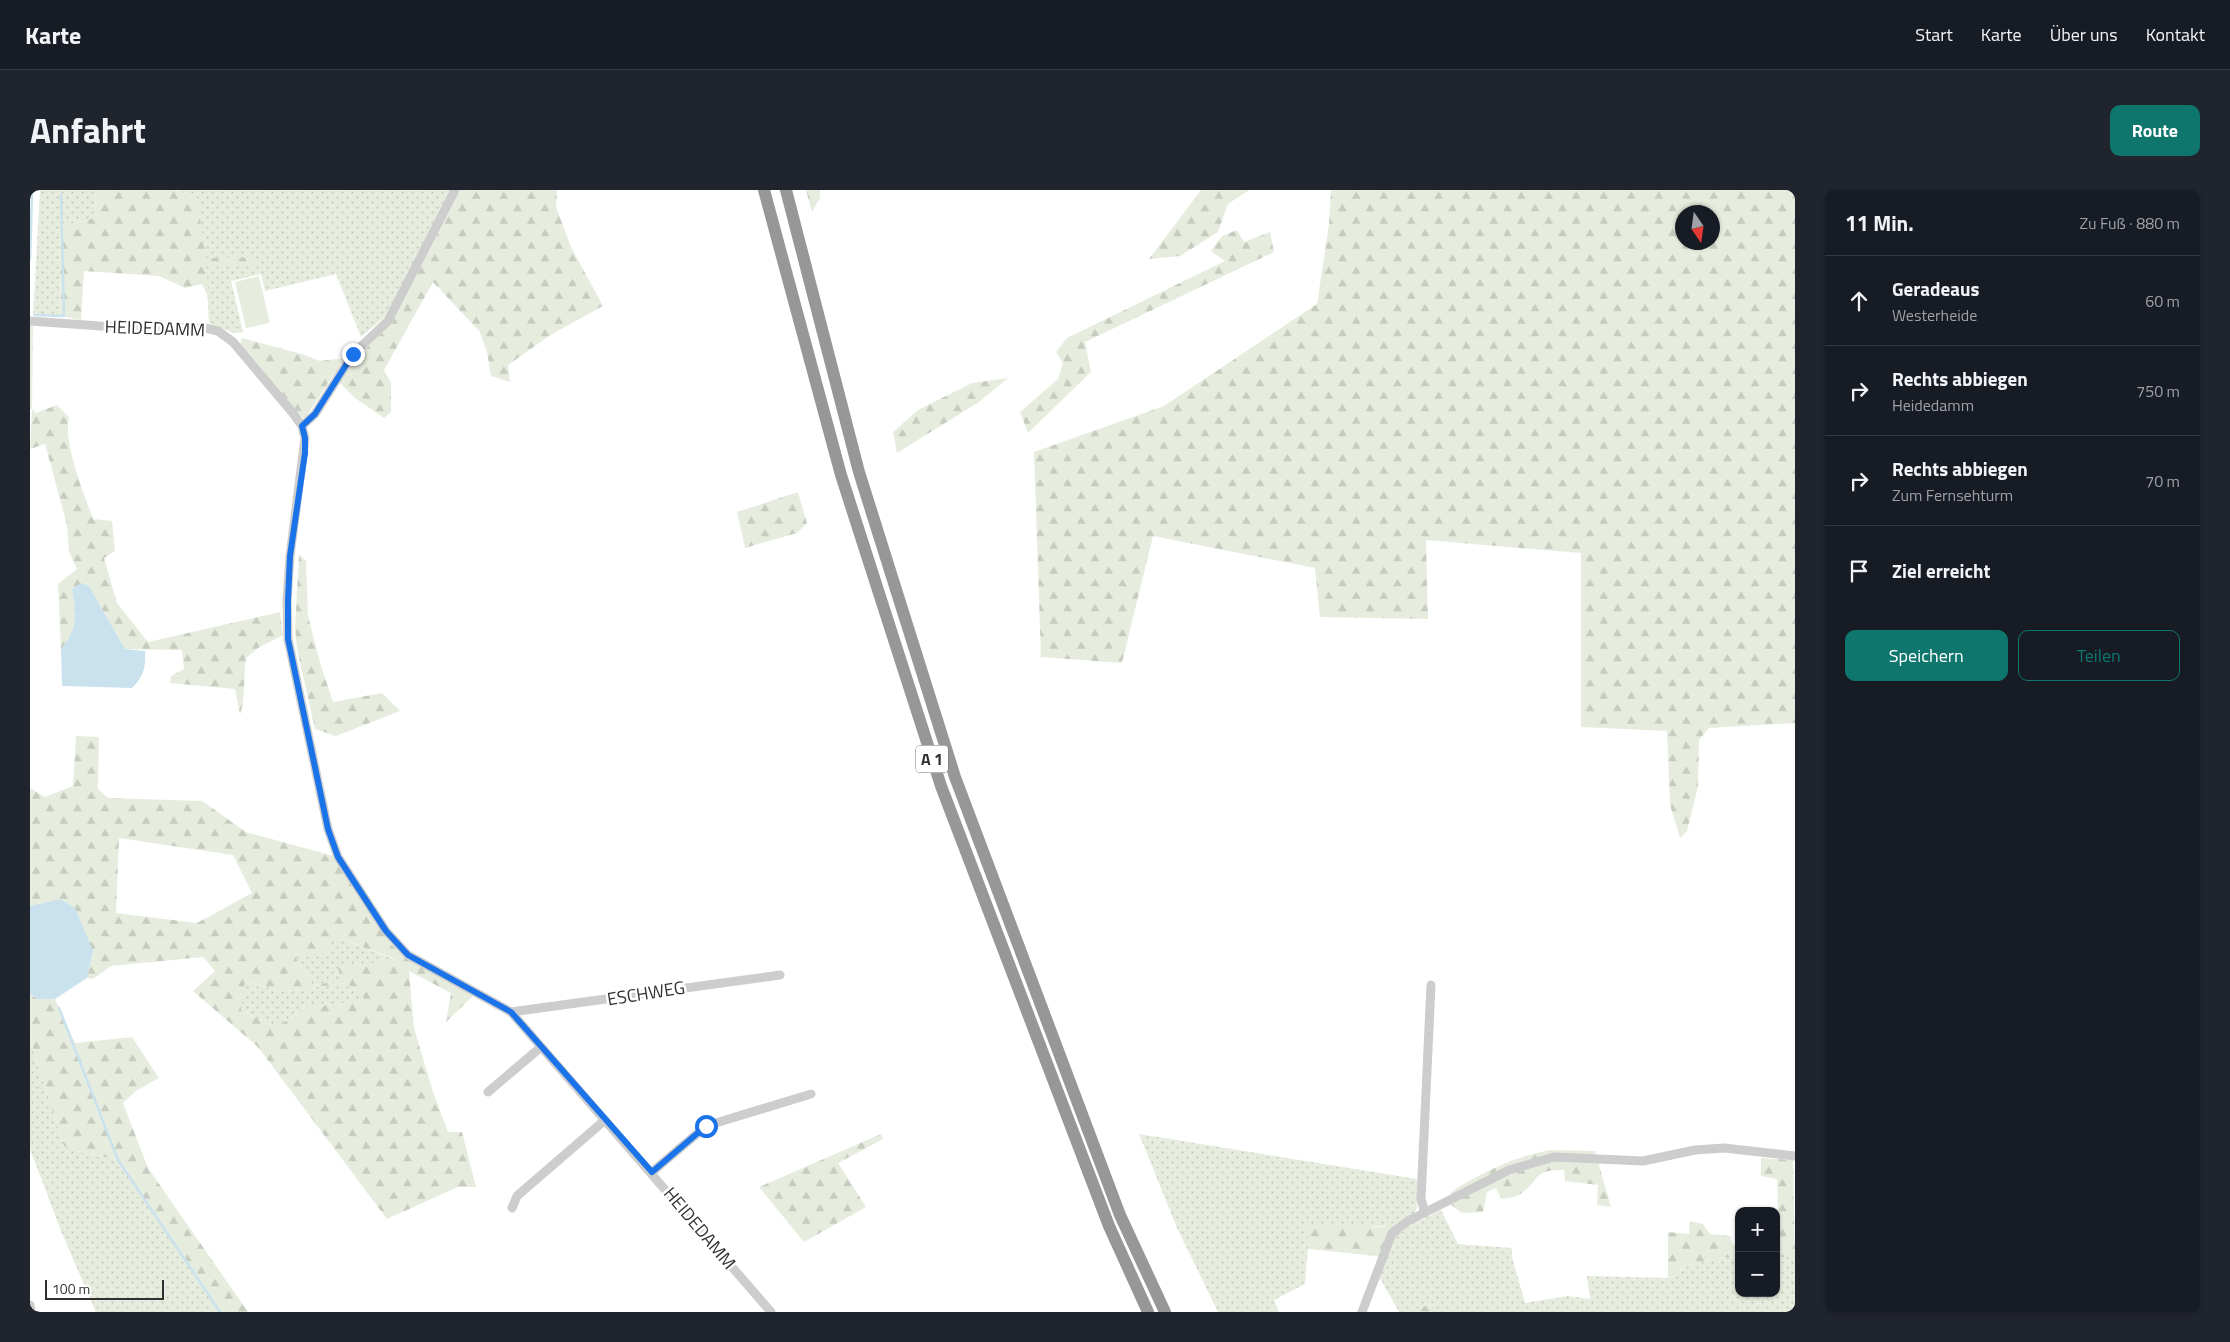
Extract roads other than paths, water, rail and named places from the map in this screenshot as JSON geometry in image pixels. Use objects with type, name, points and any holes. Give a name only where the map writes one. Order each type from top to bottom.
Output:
[{"type":"highway","name":"A 1","points":[[764,190],[841,475],[941,786],[1108,1226],[1148,1312]]},
{"type":"highway","name":"A 1","points":[[786,190],[859,472],[955,777],[1120,1215],[1164,1312]]},
{"type":"street","points":[[302,426],[315,414],[353,354],[388,321],[455,190]]},
{"type":"street","name":"HEIDEDAMM","points":[[30,321],[100,326],[205,328],[218,331],[233,342],[302,426],[305,438],[305,453],[290,556],[288,639],[328,829],[338,857],[386,931],[408,955],[511,1012],[652,1172],[771,1312]]},
{"type":"street","name":"ESCHWEG","points":[[511,1012],[731,980],[780,975]]},
{"type":"street","points":[[1426,1213],[1421,1199],[1431,984]]},
{"type":"street","points":[[488,1092],[541,1047]]},
{"type":"street","points":[[652,1172],[706,1126],[811,1094]]},
{"type":"street","points":[[512,1208],[517,1196],[605,1120]]},
{"type":"street","points":[[1362,1312],[1392,1234],[1399,1227],[1510,1170],[1554,1157],[1643,1162],[1659,1160],[1695,1150],[1724,1148],[1795,1156]]},
{"type":"street","points":[[30,1305],[31,1312]]},
{"type":"water","points":[[81,583],[89,586],[125,649],[145,651],[143,671],[132,688],[62,686],[61,649],[67,642],[73,628],[75,613],[72,589]]},
{"type":"water","points":[[60,899],[75,908],[93,951],[87,978],[55,999],[37,999],[30,993],[30,906]]},
{"type":"waterway","points":[[30,259],[32,195]]},
{"type":"waterway","points":[[35,315],[64,316],[61,195]]},
{"type":"waterway","points":[[59,1008],[118,1160],[220,1312]]}]
